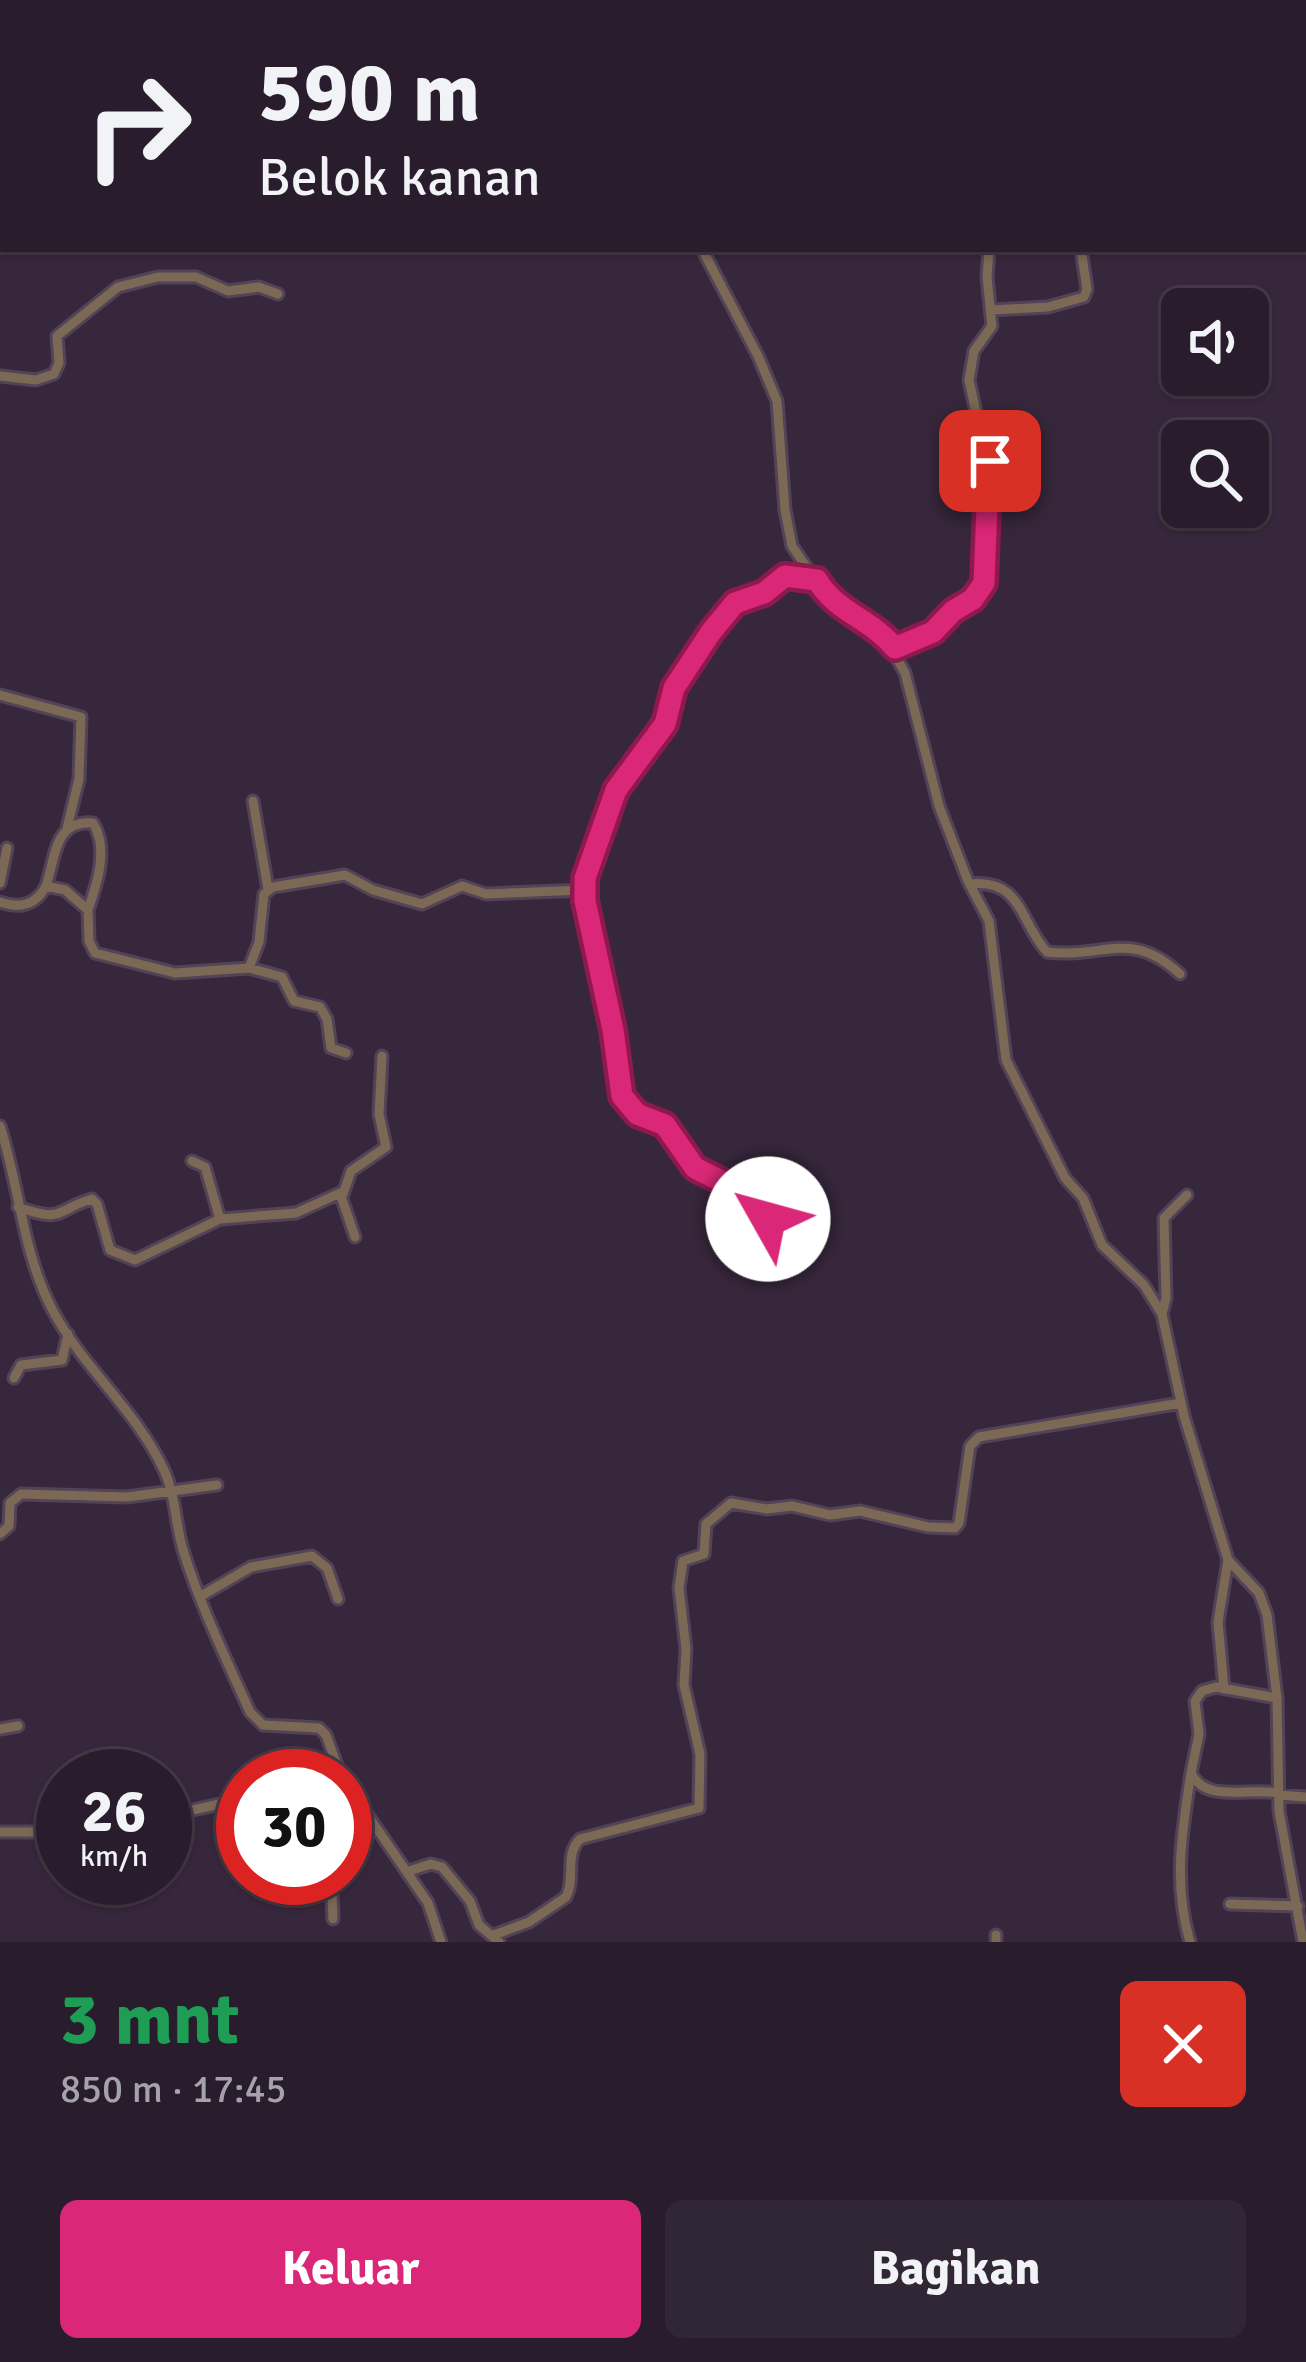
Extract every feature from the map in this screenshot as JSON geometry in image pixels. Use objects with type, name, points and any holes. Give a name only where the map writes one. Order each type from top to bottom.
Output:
[{"type":"street","points":[[704,252],[772,387],[779,414],[788,535],[796,554],[833,603],[868,620],[895,648],[939,806],[970,884],[986,910],[1002,1046],[1011,1072],[1065,1178],[1083,1198],[1102,1246],[1144,1285],[1162,1314]]},
{"type":"street","points":[[895,648],[933,632],[973,599],[984,583],[987,506],[994,473],[969,380],[974,351],[990,333],[989,252]]},
{"type":"street","points":[[992,310],[1048,307],[1084,297],[1088,289],[1082,252]]},
{"type":"street","points":[[0,376],[41,380],[54,374],[59,334],[124,285],[158,277],[196,278],[228,291],[259,287],[278,294]]},
{"type":"street","points":[[770,1237],[768,1219],[749,1195],[695,1168],[665,1125],[637,1114],[620,1090],[613,1030],[584,890],[616,790],[665,724],[674,688],[711,632],[735,603],[764,593],[785,576],[817,580]]},
{"type":"street","points":[[0,695],[81,717],[79,779],[68,827],[58,840],[46,886],[27,905],[0,902]]},
{"type":"street","points":[[249,968],[259,942],[261,904],[268,889],[254,801]]},
{"type":"street","points":[[68,827],[91,822],[100,837],[97,884],[88,910],[89,941],[99,955],[175,973],[249,968],[284,978],[294,1001],[320,1007],[327,1019],[331,1048],[346,1053]]},
{"type":"street","points":[[0,883],[7,848]]},
{"type":"street","points":[[268,889],[345,875],[368,889],[418,904],[462,886],[486,894],[584,890]]},
{"type":"street","points":[[970,884],[995,884],[1009,894],[1047,952],[1138,948],[1158,955],[1180,974]]},
{"type":"street","points":[[46,886],[73,895],[88,910]]},
{"type":"street","points":[[356,1237],[343,1194],[351,1171],[386,1148],[379,1114],[382,1056]]},
{"type":"street","points":[[0,1126],[31,1261],[68,1334],[143,1432],[172,1493],[180,1538],[201,1596],[254,1718],[263,1725],[319,1728],[331,1749]]},
{"type":"street","points":[[192,1161],[205,1168],[220,1219]]},
{"type":"street","points":[[18,1208],[65,1215],[92,1199],[110,1250],[135,1260],[220,1219],[289,1214],[332,1194],[343,1194]]},
{"type":"street","points":[[1187,1195],[1164,1218],[1162,1314],[1181,1403],[1228,1560],[1263,1602],[1274,1655],[1278,1794],[1303,1942]]},
{"type":"street","points":[[14,1378],[21,1365],[62,1360],[68,1334]]},
{"type":"street","points":[[409,1871],[431,1864],[442,1867],[470,1901],[479,1925],[496,1938],[566,1897],[572,1852],[580,1839],[699,1808],[700,1754],[684,1690],[681,1566],[686,1558],[704,1554],[706,1524],[725,1505],[788,1506],[830,1515],[865,1512],[928,1528],[955,1528],[970,1446],[979,1437],[1181,1403]]},
{"type":"street","points":[[0,1534],[9,1526],[10,1503],[21,1494],[127,1497],[217,1485]]},
{"type":"street","points":[[201,1596],[251,1567],[312,1556],[327,1568],[338,1599]]},
{"type":"street","points":[[1224,1689],[1218,1622],[1228,1560]]},
{"type":"street","points":[[1190,1942],[1180,1872],[1199,1734],[1197,1697],[1206,1689],[1224,1689],[1277,1698]]},
{"type":"street","points":[[0,1729],[18,1726]]},
{"type":"street","points":[[1191,1773],[1199,1786],[1212,1792],[1306,1797]]},
{"type":"street","points":[[372,1821],[432,1910],[441,1942]]},
{"type":"street","points":[[0,1832],[36,1832]]},
{"type":"street","points":[[1230,1904],[1298,1906]]},
{"type":"street","points":[[332,1905],[333,1919]]},
{"type":"route","points":[[768,1219],[749,1195],[695,1168],[665,1125],[637,1114],[622,1096],[585,901],[585,878],[616,790],[665,724],[674,688],[695,653],[735,603],[764,593],[795,574],[817,580],[833,603],[868,620],[895,648],[933,632],[973,599],[984,583],[987,506],[994,479],[990,461]]}]
